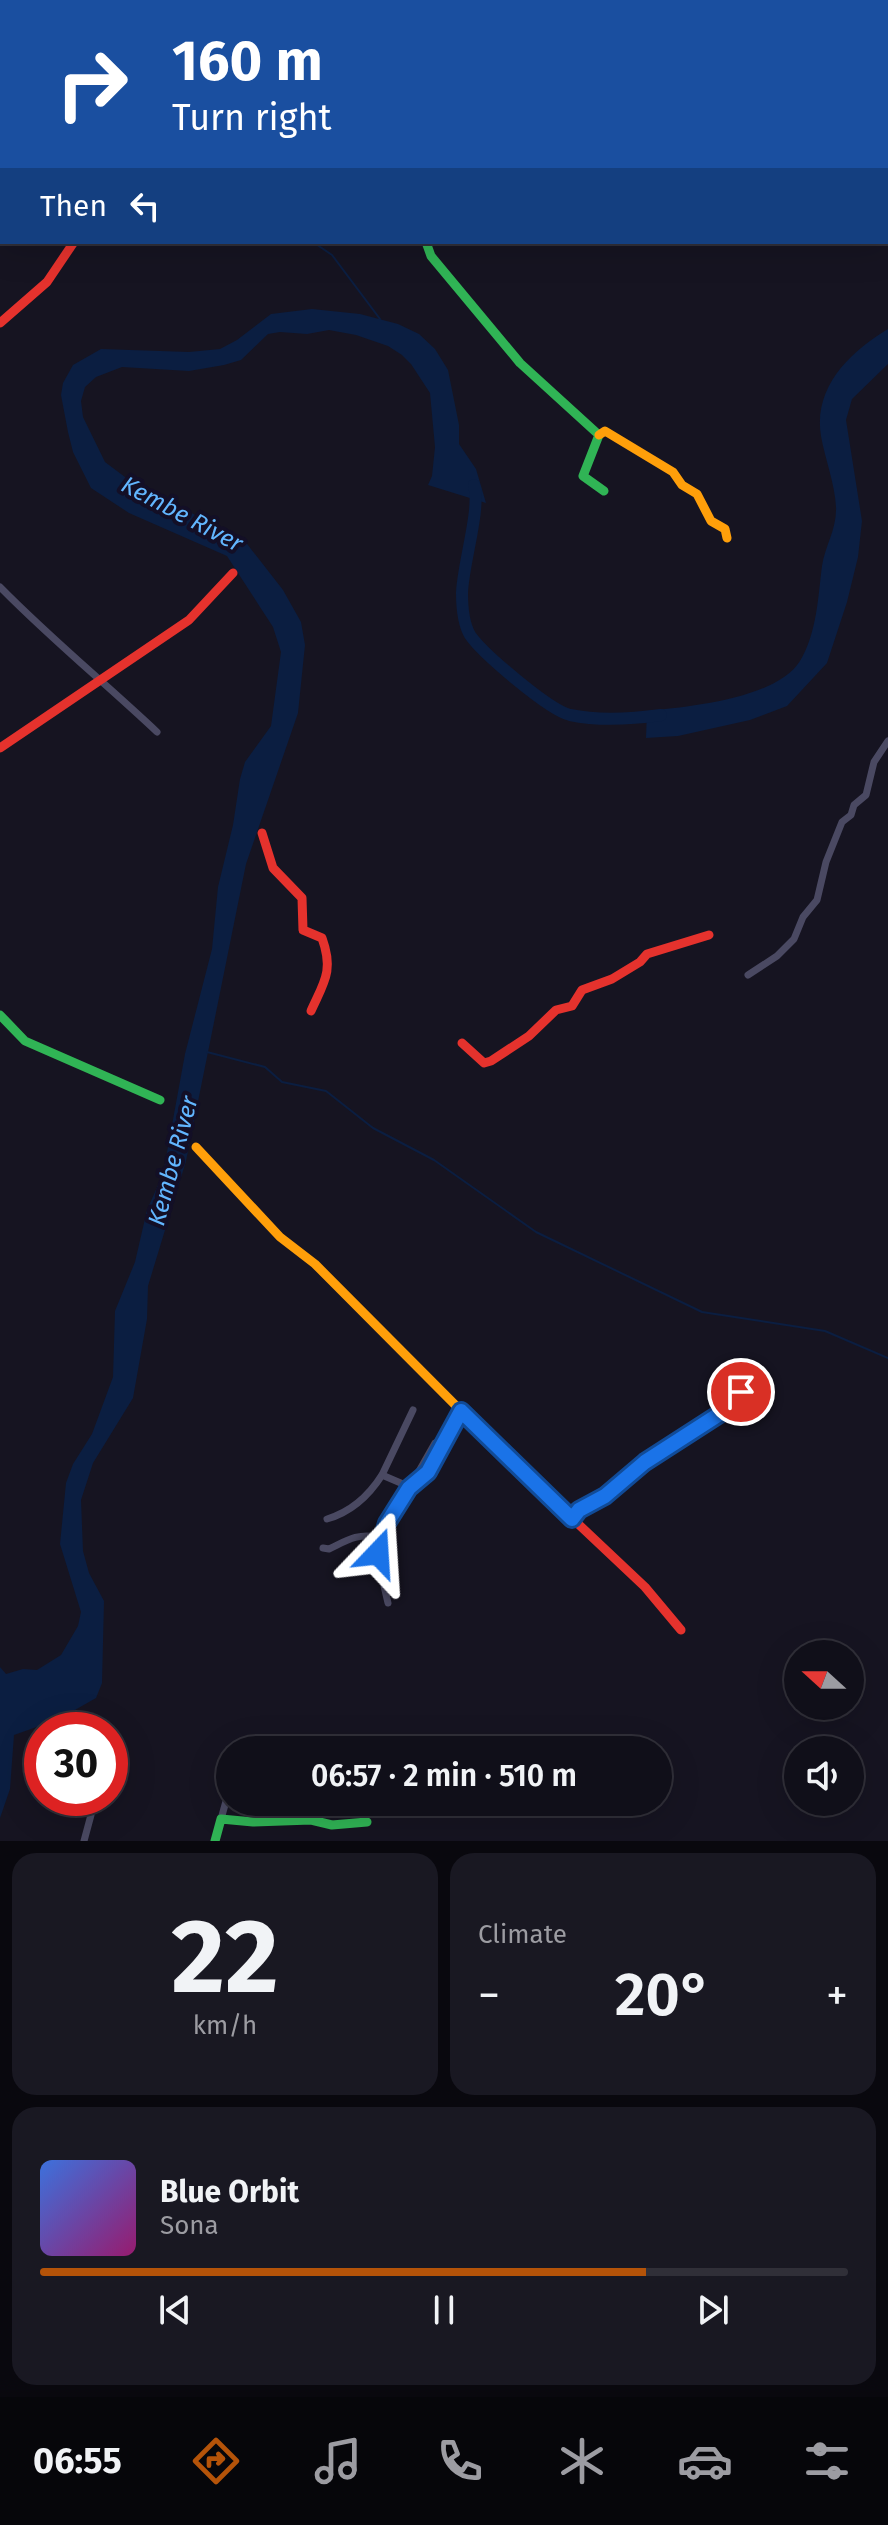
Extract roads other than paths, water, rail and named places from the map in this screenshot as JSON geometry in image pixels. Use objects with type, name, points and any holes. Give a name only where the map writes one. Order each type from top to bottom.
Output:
[{"type":"street","points":[[0,323],[47,282],[73,244]]},
{"type":"street","points":[[427,244],[431,256],[520,363],[557,400],[599,435]]},
{"type":"street","points":[[604,491],[583,476],[599,435],[605,431],[673,472],[682,485],[697,494],[711,521],[725,529],[727,538]]},
{"type":"street","points":[[0,748],[189,620],[233,573]]},
{"type":"street","points":[[0,587],[47,635],[101,679],[157,732]]},
{"type":"street","points":[[748,975],[777,956],[794,939],[803,917],[817,900],[826,862],[842,822],[866,795],[874,762],[888,741]]},
{"type":"street","points":[[262,833],[263,848],[274,870],[300,895],[304,905],[303,930],[322,938],[328,951],[325,987],[316,997],[311,1011]]},
{"type":"street","points":[[462,1043],[484,1063],[491,1061],[529,1036],[556,1010],[572,1006],[582,990],[612,979],[640,962],[647,954],[662,954],[683,939],[709,935]]},
{"type":"street","points":[[0,1015],[25,1041],[160,1100]]},
{"type":"street","points":[[196,1147],[280,1237],[315,1264],[461,1411],[645,1587],[681,1630]]},
{"type":"street","points":[[572,1519],[579,1510],[605,1496],[645,1462],[735,1404],[741,1392]]},
{"type":"street","points":[[327,1519],[343,1516],[373,1489],[413,1410]]},
{"type":"street","points":[[323,1548],[329,1549],[346,1539],[366,1535],[377,1537],[410,1487],[428,1472],[461,1411]]},
{"type":"street","points":[[382,1475],[410,1487]]},
{"type":"street","points":[[381,1533],[378,1553],[388,1570],[384,1586],[388,1603]]},
{"type":"street","points":[[84,1841],[91,1816]]},
{"type":"street","points":[[215,1841],[222,1816]]},
{"type":"street","points":[[221,1819],[253,1822],[311,1820],[332,1825],[367,1822]]},
{"type":"water","points":[[312,309],[360,314],[398,324],[419,334],[435,349],[448,370],[459,425],[459,444],[476,469],[486,503],[428,485],[435,447],[430,393],[402,355],[388,346],[356,335],[329,330],[307,334],[268,334],[241,360],[224,365],[189,371],[122,367],[96,377],[85,387],[81,401],[83,417],[105,462],[133,483],[244,540],[283,590],[301,622],[305,645],[298,713],[246,864],[186,1161],[148,1286],[147,1319],[133,1398],[93,1463],[81,1500],[83,1551],[89,1573],[104,1601],[102,1683],[96,1698],[71,1712],[24,1712],[24,1731],[14,1735],[10,1789],[0,1818],[0,1667],[6,1674],[23,1669],[37,1670],[61,1655],[78,1626],[81,1612],[60,1544],[66,1483],[73,1464],[92,1434],[113,1377],[115,1311],[135,1262],[147,1210],[163,1174],[185,1054],[212,949],[218,887],[240,779],[245,762],[271,726],[281,652],[273,627],[227,556],[129,513],[91,488],[73,452],[61,395],[63,383],[73,365],[101,349],[189,352],[220,349],[271,314]]},
{"type":"water","points":[[888,329],[888,364],[852,399],[846,420],[862,521],[858,557],[847,602],[827,663],[787,706],[750,720],[678,736],[646,738],[647,711],[730,699],[752,692],[788,674],[800,661],[813,627],[822,566],[836,515],[834,489],[821,436],[823,402],[837,373],[848,360]]},
{"type":"waterway","points":[[316,244],[332,255],[380,319]]},
{"type":"waterway","name":"Kembe River","points":[[474,485],[474,522],[462,593],[464,620],[470,635],[517,680],[560,711],[570,715],[616,719],[661,715]]},
{"type":"waterway","points":[[207,1052],[265,1067],[282,1082],[326,1091],[373,1128],[434,1160],[536,1232],[702,1312],[825,1331],[888,1358]]}]
